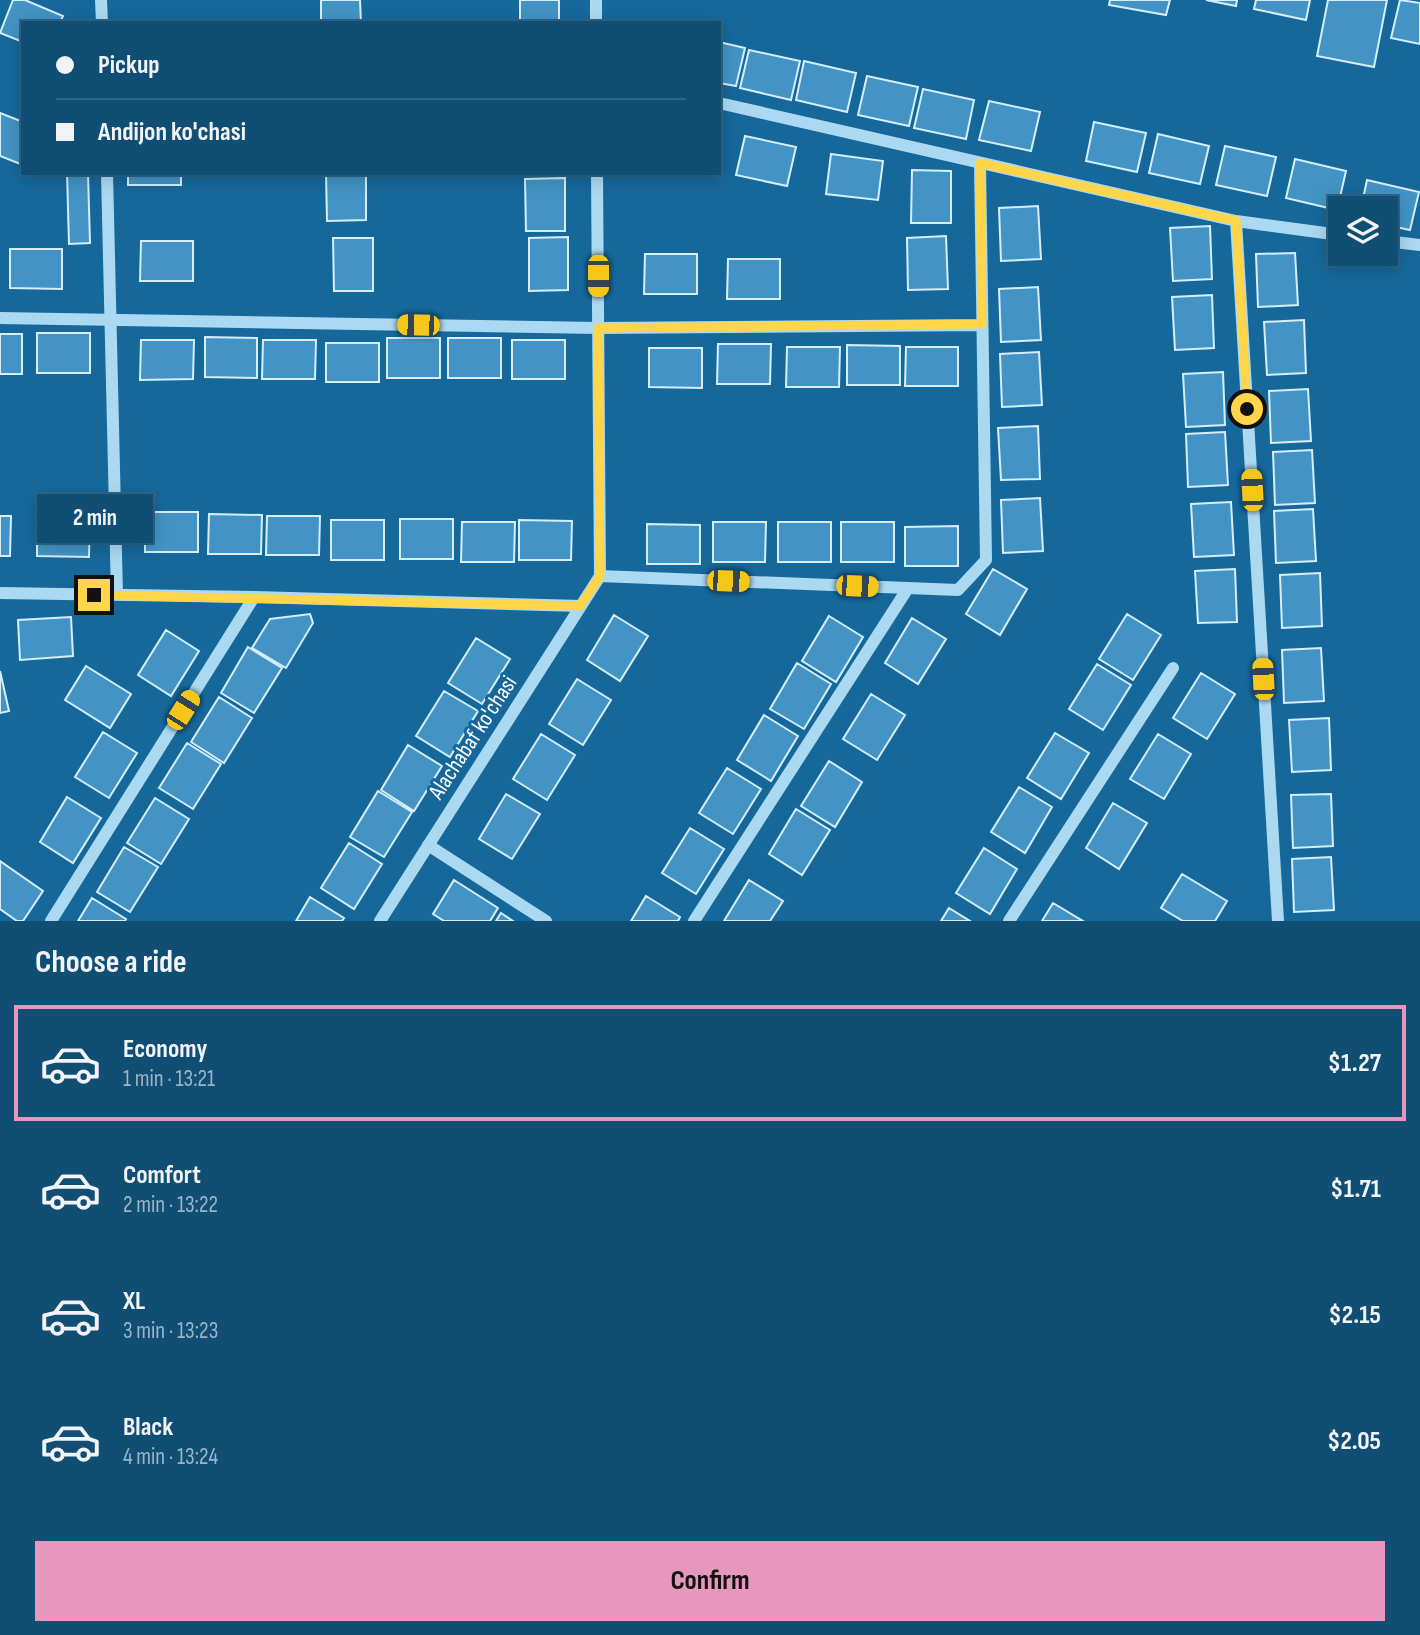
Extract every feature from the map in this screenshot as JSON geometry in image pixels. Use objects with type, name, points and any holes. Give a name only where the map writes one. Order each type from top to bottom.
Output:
[{"type":"street","points":[[101,0],[102,21]]},
{"type":"street","points":[[596,0],[596,21]]},
{"type":"street","points":[[721,103],[1236,221],[1328,232]]},
{"type":"street","points":[[597,175],[600,576],[958,590],[986,560],[980,163]]},
{"type":"street","points":[[107,175],[117,595]]},
{"type":"street","points":[[1236,221],[1278,921]]},
{"type":"street","points":[[1398,242],[1420,245]]},
{"type":"street","points":[[0,318],[598,328],[982,324]]},
{"type":"street","name":"Alachabaf ko'chasi","points":[[380,921],[600,576]]},
{"type":"street","points":[[694,921],[908,588]]},
{"type":"street","points":[[0,593],[580,606]]},
{"type":"street","points":[[51,921],[254,597]]},
{"type":"street","points":[[1009,921],[1173,668]]},
{"type":"street","points":[[428,845],[546,921]]},
{"type":"building","points":[[13,0],[25,0],[63,16],[61,21],[21,21],[21,41],[0,33]]},
{"type":"building","points":[[321,0],[360,0],[361,21],[321,21]]},
{"type":"building","points":[[520,0],[559,0],[559,21],[520,21]]},
{"type":"building","points":[[1110,0],[1170,0],[1166,15],[1109,5]]},
{"type":"building","points":[[1206,0],[1237,0],[1236,6]]},
{"type":"building","points":[[1256,0],[1310,0],[1306,20],[1254,9]]},
{"type":"building","points":[[1328,0],[1387,0],[1374,67],[1317,56]]},
{"type":"building","points":[[1400,0],[1420,3],[1420,44],[1391,38]]},
{"type":"building","points":[[721,42],[745,48],[736,86],[721,83]]},
{"type":"building","points":[[749,50],[800,61],[791,100],[740,88]]},
{"type":"building","points":[[804,61],[856,73],[847,112],[796,100]]},
{"type":"building","points":[[867,76],[918,87],[909,126],[858,115]]},
{"type":"building","points":[[923,89],[974,100],[966,139],[914,128]]},
{"type":"building","points":[[989,101],[1040,112],[1031,151],[979,140]]},
{"type":"building","points":[[0,113],[21,121],[21,164],[0,156]]},
{"type":"building","points":[[1094,122],[1146,133],[1137,172],[1086,161]]},
{"type":"building","points":[[1158,134],[1209,146],[1200,184],[1149,173]]},
{"type":"building","points":[[745,136],[796,147],[787,186],[736,175]]},
{"type":"building","points":[[1225,146],[1276,157],[1267,196],[1216,185]]},
{"type":"building","points":[[831,154],[883,161],[878,200],[826,194]]},
{"type":"building","points":[[1295,159],[1346,171],[1340,196],[1328,196],[1328,208],[1286,198]]},
{"type":"building","points":[[912,170],[951,171],[951,223],[911,223]]},
{"type":"building","points":[[67,175],[88,175],[90,243],[69,244]]},
{"type":"building","points":[[128,175],[181,175],[181,185],[128,185]]},
{"type":"building","points":[[326,175],[366,175],[366,220],[327,221]]},
{"type":"building","points":[[527,175],[566,175],[566,176]]},
{"type":"building","points":[[565,178],[565,231],[526,231],[525,179]]},
{"type":"building","points":[[1367,180],[1419,192],[1410,230],[1398,228],[1398,196],[1364,196]]},
{"type":"building","points":[[1038,206],[1041,259],[1001,261],[999,208]]},
{"type":"building","points":[[1210,226],[1212,279],[1173,281],[1170,228]]},
{"type":"building","points":[[946,236],[948,289],[908,290],[907,238]]},
{"type":"building","points":[[568,237],[568,290],[529,291],[529,238]]},
{"type":"building","points":[[333,238],[373,238],[373,291],[334,291]]},
{"type":"building","points":[[141,241],[193,241],[193,281],[140,281]]},
{"type":"building","points":[[10,249],[62,249],[62,289],[10,288]]},
{"type":"building","points":[[1295,253],[1298,305],[1258,307],[1256,254]]},
{"type":"building","points":[[645,254],[697,254],[697,294],[644,294]]},
{"type":"building","points":[[728,259],[780,259],[780,299],[727,299]]},
{"type":"building","points":[[1038,287],[1041,340],[1001,342],[999,289]]},
{"type":"building","points":[[1212,295],[1214,348],[1175,350],[1172,297]]},
{"type":"building","points":[[1304,320],[1306,373],[1267,375],[1264,322]]},
{"type":"building","points":[[37,333],[90,333],[90,373],[37,373]]},
{"type":"building","points":[[0,334],[22,334],[22,374],[0,374]]},
{"type":"building","points":[[205,337],[257,338],[257,378],[205,377]]},
{"type":"building","points":[[387,338],[440,338],[440,378],[387,378]]},
{"type":"building","points":[[448,338],[501,338],[501,378],[448,378]]},
{"type":"building","points":[[141,340],[194,340],[193,379],[140,380]]},
{"type":"building","points":[[263,340],[316,340],[315,379],[262,379]]},
{"type":"building","points":[[512,340],[565,340],[565,379],[512,379]]},
{"type":"building","points":[[326,343],[379,343],[379,382],[326,382]]},
{"type":"building","points":[[718,344],[771,344],[770,384],[717,384]]},
{"type":"building","points":[[847,345],[900,346],[900,385],[847,385]]},
{"type":"building","points":[[787,347],[840,347],[839,387],[786,387]]},
{"type":"building","points":[[906,347],[958,347],[958,386],[905,386]]},
{"type":"building","points":[[649,348],[702,348],[702,388],[649,387]]},
{"type":"building","points":[[1039,352],[1042,405],[1002,407],[1000,354]]},
{"type":"building","points":[[1223,372],[1225,425],[1186,427],[1183,374]]},
{"type":"building","points":[[1308,389],[1311,441],[1271,443],[1269,391]]},
{"type":"building","points":[[1038,426],[1040,479],[1001,480],[998,428]]},
{"type":"building","points":[[1225,432],[1228,485],[1188,487],[1186,434]]},
{"type":"building","points":[[1312,450],[1315,503],[1275,505],[1273,452]]},
{"type":"building","points":[[1040,498],[1043,551],[1003,553],[1001,500]]},
{"type":"building","points":[[1231,502],[1234,555],[1194,557],[1191,504]]},
{"type":"building","points":[[1313,509],[1316,561],[1276,563],[1274,511]]},
{"type":"building","points":[[145,512],[198,512],[198,552],[145,552]]},
{"type":"building","points":[[209,514],[262,515],[261,554],[208,554]]},
{"type":"building","points":[[0,516],[11,516],[10,556],[0,556]]},
{"type":"building","points":[[267,516],[320,516],[319,555],[266,555]]},
{"type":"building","points":[[37,517],[90,517],[89,557],[37,556]]},
{"type":"building","points":[[400,519],[453,519],[453,559],[400,559]]},
{"type":"building","points":[[331,520],[384,520],[384,560],[331,560]]},
{"type":"building","points":[[519,520],[572,521],[571,560],[519,560]]},
{"type":"building","points":[[462,522],[515,522],[514,562],[461,562]]},
{"type":"building","points":[[713,522],[766,522],[765,562],[713,562]]},
{"type":"building","points":[[778,522],[831,522],[831,562],[778,562]]},
{"type":"building","points":[[841,522],[894,522],[894,562],[841,562]]},
{"type":"building","points":[[647,524],[700,525],[700,564],[647,564]]},
{"type":"building","points":[[958,526],[958,566],[905,566],[905,527]]},
{"type":"building","points":[[993,569],[1027,589],[1000,635],[966,614]]},
{"type":"building","points":[[1235,569],[1237,622],[1198,623],[1195,571]]},
{"type":"building","points":[[1320,573],[1322,626],[1282,628],[1280,575]]},
{"type":"building","points":[[310,614],[313,623],[286,668],[252,648],[270,619]]},
{"type":"building","points":[[1127,614],[1161,635],[1133,680],[1099,659]]},
{"type":"building","points":[[614,615],[648,636],[620,681],[587,660]]},
{"type":"building","points":[[829,616],[863,637],[836,682],[802,661]]},
{"type":"building","points":[[71,617],[73,656],[20,660],[18,620]]},
{"type":"building","points":[[912,618],[946,639],[918,684],[885,663]]},
{"type":"building","points":[[166,630],[199,651],[171,696],[138,675]]},
{"type":"building","points":[[476,638],[510,659],[482,704],[448,683]]},
{"type":"building","points":[[248,647],[282,668],[254,713],[221,693]]},
{"type":"building","points":[[1321,648],[1324,701],[1284,703],[1282,650]]},
{"type":"building","points":[[797,663],[831,684],[804,729],[770,709]]},
{"type":"building","points":[[1097,664],[1131,685],[1103,730],[1069,709]]},
{"type":"building","points":[[86,666],[131,694],[110,728],[65,700]]},
{"type":"building","points":[[0,671],[9,711],[0,713]]},
{"type":"building","points":[[1201,673],[1235,694],[1207,739],[1173,718]]},
{"type":"building","points":[[577,679],[611,700],[583,745],[549,724]]},
{"type":"building","points":[[444,691],[478,711],[450,757],[416,736]]},
{"type":"building","points":[[871,694],[905,715],[877,760],[843,739]]},
{"type":"building","points":[[219,697],[252,718],[224,763],[191,742]]},
{"type":"building","points":[[764,715],[798,736],[771,781],[737,760]]},
{"type":"building","points":[[1329,718],[1331,770],[1292,772],[1289,720]]},
{"type":"building","points":[[103,732],[137,753],[109,798],[75,777]]},
{"type":"building","points":[[1055,733],[1089,753],[1061,799],[1027,778]]},
{"type":"building","points":[[541,734],[575,755],[547,800],[513,779]]},
{"type":"building","points":[[1158,734],[1191,754],[1164,799],[1130,779]]},
{"type":"building","points":[[187,743],[221,764],[193,809],[159,788]]},
{"type":"building","points":[[408,745],[442,766],[414,811],[381,790]]},
{"type":"building","points":[[829,761],[862,782],[835,827],[801,806]]},
{"type":"building","points":[[727,768],[761,789],[733,834],[699,813]]},
{"type":"building","points":[[1019,787],[1052,807],[1025,853],[991,832]]},
{"type":"building","points":[[378,791],[412,812],[384,857],[350,837]]},
{"type":"building","points":[[506,794],[540,814],[512,859],[479,839]]},
{"type":"building","points":[[1331,794],[1333,846],[1293,848],[1291,795]]},
{"type":"building","points":[[67,797],[101,818],[73,863],[40,842]]},
{"type":"building","points":[[155,798],[189,819],[161,864],[127,843]]},
{"type":"building","points":[[1113,803],[1147,823],[1119,869],[1086,848]]},
{"type":"building","points":[[796,809],[830,830],[802,875],[769,854]]},
{"type":"building","points":[[690,828],[724,849],[696,894],[662,873]]},
{"type":"building","points":[[349,843],[382,864],[354,909],[321,888]]},
{"type":"building","points":[[124,847],[158,867],[130,912],[97,892]]},
{"type":"building","points":[[984,848],[1017,869],[990,914],[956,893]]},
{"type":"building","points":[[1331,857],[1334,910],[1294,912],[1292,859]]},
{"type":"building","points":[[0,861],[43,891],[23,921],[17,921],[0,909]]},
{"type":"building","points":[[1182,874],[1227,901],[1215,921],[1183,921],[1161,908]]},
{"type":"building","points":[[454,880],[498,908],[490,921],[444,921],[433,914]]},
{"type":"building","points":[[749,880],[783,901],[770,921],[724,921]]},
{"type":"building","points":[[646,896],[680,917],[678,921],[631,921]]},
{"type":"building","points":[[310,897],[344,918],[342,921],[296,921]]},
{"type":"building","points":[[92,898],[126,919],[125,921],[78,921]]},
{"type":"building","points":[[1053,903],[1083,921],[1042,921]]},
{"type":"building","points":[[949,908],[970,921],[941,921]]},
{"type":"building","points":[[501,913],[513,921],[496,921]]},
{"type":"route","points":[[94,595],[580,606],[600,576],[598,328],[982,324],[980,163],[1236,221],[1247,409]]}]
